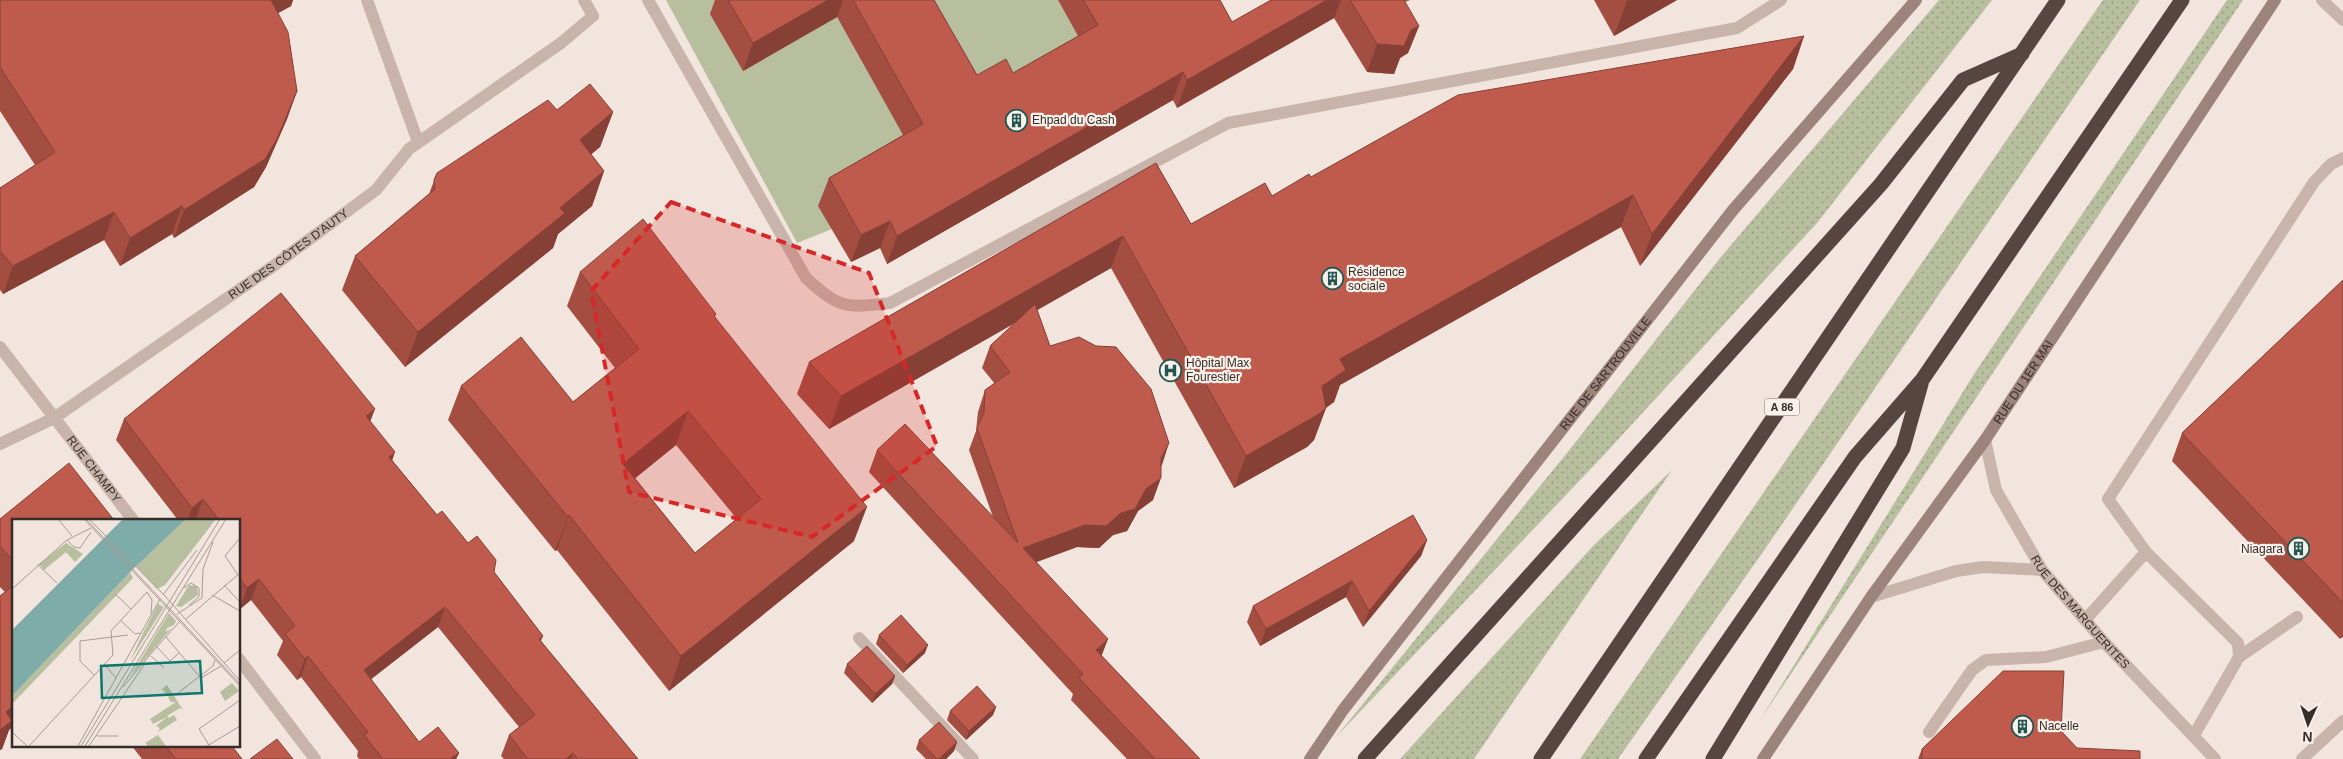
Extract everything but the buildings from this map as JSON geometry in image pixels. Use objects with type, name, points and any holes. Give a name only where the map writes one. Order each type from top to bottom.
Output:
[{"type":"highway","name":"A 86","points":[[1541,759],[2058,0]]},
{"type":"highway","points":[[1646,759],[1855,457],[1922,380],[2182,0]]},
{"type":"highway","points":[[1365,759],[1881,184],[1963,80],[2022,54]]},
{"type":"highway","points":[[1713,759],[1903,448],[1922,380]]},
{"type":"main road","name":"RUE DE SARTROUVILLE","points":[[1310,759],[1343,710],[1732,210],[1916,0]]},
{"type":"main road","name":"RUE DU 1ER MAI","points":[[1763,759],[1871,597],[1985,440],[2275,0]]},
{"type":"street","points":[[367,0],[418,142]]},
{"type":"street","name":"RUE DES CÔTES D'AUTY","points":[[0,444],[54,418],[272,267],[376,190],[408,149],[561,43],[593,16],[584,0]]},
{"type":"street","points":[[648,0],[806,278],[825,296],[842,305],[867,306],[890,303],[1228,123],[1737,28],[1781,0]]},
{"type":"street","points":[[2322,0],[2343,20]]},
{"type":"street","points":[[2239,657],[2238,643],[2146,552],[2108,500],[2314,182],[2331,164],[2343,158]]},
{"type":"street","name":"RUE CHAMPY","points":[[0,347],[132,519]]},
{"type":"street","name":"RUE DES MARGUERITES","points":[[1985,440],[1996,490],[2042,570],[2104,642],[2215,759]]},
{"type":"street","points":[[2086,619],[2146,552]]},
{"type":"street","points":[[1871,597],[1956,571],[1983,567],[2042,570]]},
{"type":"street","points":[[2194,735],[2239,657],[2297,617]]},
{"type":"street","points":[[859,638],[974,759]]},
{"type":"street","points":[[1928,732],[1972,670],[1986,660],[2046,657],[2104,642]]},
{"type":"street","points":[[240,660],[315,759]]},
{"type":"street","points":[[2302,759],[2343,720]]},
{"type":"highlighted area","points":[[671,202],[869,273],[937,446],[812,537],[629,492],[591,291]]},
{"type":"green space","points":[[666,0],[736,0],[837,17],[905,138],[819,206],[832,229],[797,243]]},
{"type":"green space","points":[[908,0],[1058,0],[1088,53],[967,103]]},
{"type":"green space","points":[[1939,0],[1992,0],[1817,223],[1602,457],[1336,737],[1571,448],[1720,258]]},
{"type":"green space","points":[[2103,0],[2140,0],[1774,536],[1618,759],[1580,759]]},
{"type":"green space","points":[[2227,0],[2243,0],[1760,720],[1976,371]]},
{"type":"green space","points":[[1672,470],[1474,759],[1400,759],[1593,546]]},
{"type":"place","name":"Ehpad du Cash","points":[[1016,120]]},
{"type":"place","name":"Résidence sociale","points":[[1332,279]]},
{"type":"place","name":"Hôpital Max Fourestier","points":[[1170,370]]},
{"type":"place","name":"Niagara","points":[[2299,549]]},
{"type":"place","name":"Nacelle","points":[[2023,726]]}]
